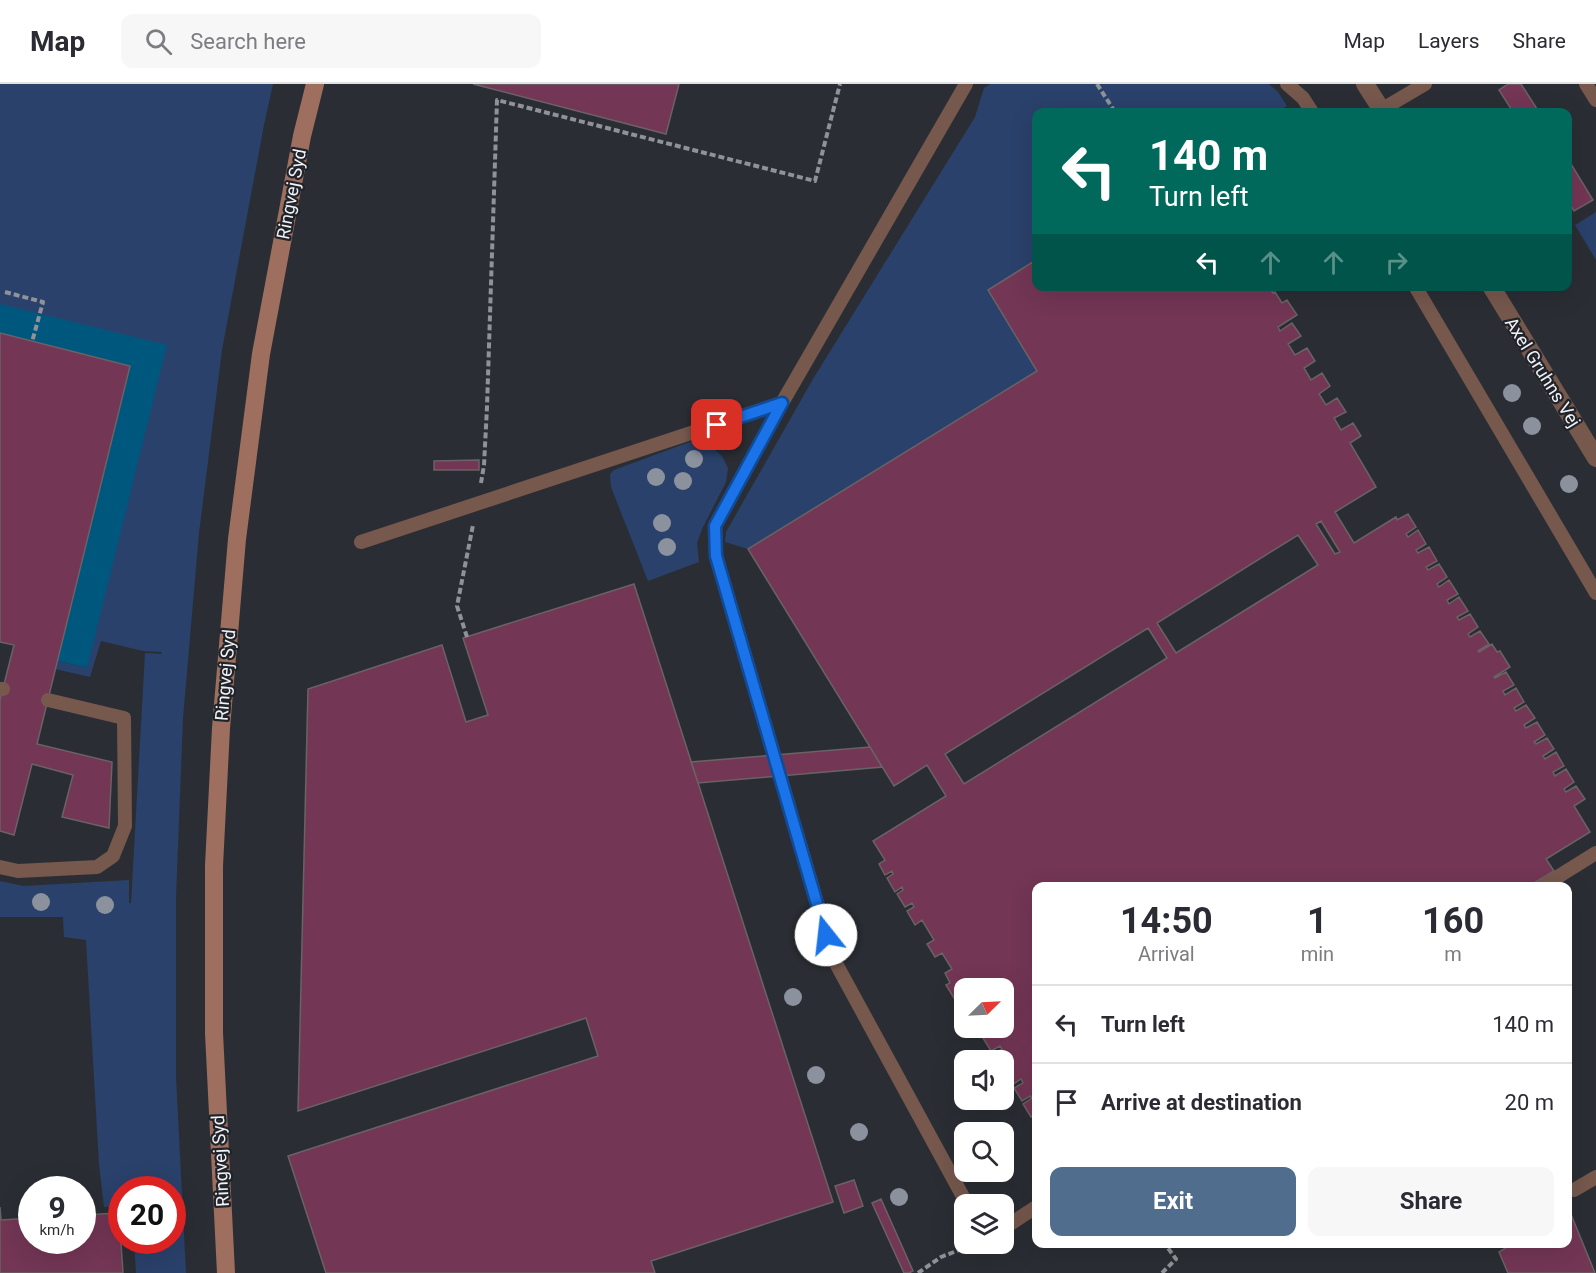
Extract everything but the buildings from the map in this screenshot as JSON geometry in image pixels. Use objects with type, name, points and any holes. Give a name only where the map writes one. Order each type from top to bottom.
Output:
[{"type":"main road","name":"Ringvej Syd","points":[[226,1273],[214,1033],[214,866],[220,728],[237,539],[261,354],[302,136],[315,84]]},
{"type":"street","points":[[1365,84],[1380,108]]},
{"type":"street","name":"Axel Gruhns Vej","points":[[1494,291],[1596,458]]},
{"type":"lane","points":[[963,1194],[833,958],[716,556],[715,526],[782,403],[966,84]]},
{"type":"lane","points":[[1287,84],[1303,98],[1309,108]]},
{"type":"lane","points":[[1387,108],[1425,84]]},
{"type":"lane","points":[[1586,84],[1596,100]]},
{"type":"lane","points":[[1418,291],[1596,593]]},
{"type":"lane","points":[[361,542],[782,403]]},
{"type":"lane","points":[[0,867],[18,871],[97,867],[113,856],[125,826],[124,718],[48,700]]},
{"type":"lane","points":[[1549,882],[1596,853]]},
{"type":"lane","points":[[1574,1190],[1596,1177]]},
{"type":"lane","points":[[1014,1221],[1032,1210]]},
{"type":"path","points":[[467,637],[458,606],[484,465],[497,100],[815,181],[840,84]]},
{"type":"path","points":[[1097,84],[1112,108]]},
{"type":"path","points":[[5,292],[43,302],[32,342]]},
{"type":"path","points":[[1162,1273],[1176,1259],[1168,1248]]},
{"type":"path","points":[[918,1273],[941,1257],[954,1252]]},
{"type":"shaded area","points":[[0,84],[273,84],[222,350],[199,533],[183,718],[176,898],[176,1077],[181,1176],[108,1176],[108,1207],[104,1207],[99,1164],[86,940],[64,937],[63,917],[0,917],[0,881],[23,886],[129,880],[129,903],[131,903],[145,653],[161,654],[162,652],[143,651],[101,641],[90,677],[55,669],[58,661],[87,668],[0,304]]},
{"type":"shaded area","points":[[990,84],[1269,84],[1278,92],[1287,106],[1283,108],[1032,108],[1032,262],[988,290],[1037,371],[748,549],[725,542],[726,532],[813,379],[975,117],[984,88]]},
{"type":"shaded area","points":[[1596,212],[1596,260],[1575,225]]},
{"type":"shaded area","points":[[0,304],[167,345],[87,668],[38,656],[0,343]]},
{"type":"shaded area","points":[[695,440],[714,449],[722,456],[728,468],[726,482],[697,543],[699,562],[648,581],[611,487],[610,474],[614,470]]},
{"type":"shaded area","points":[[135,1254],[185,1254],[186,1273],[136,1273]]},
{"type":"route","points":[[717,425],[782,403],[715,526],[716,556],[826,935]]}]
